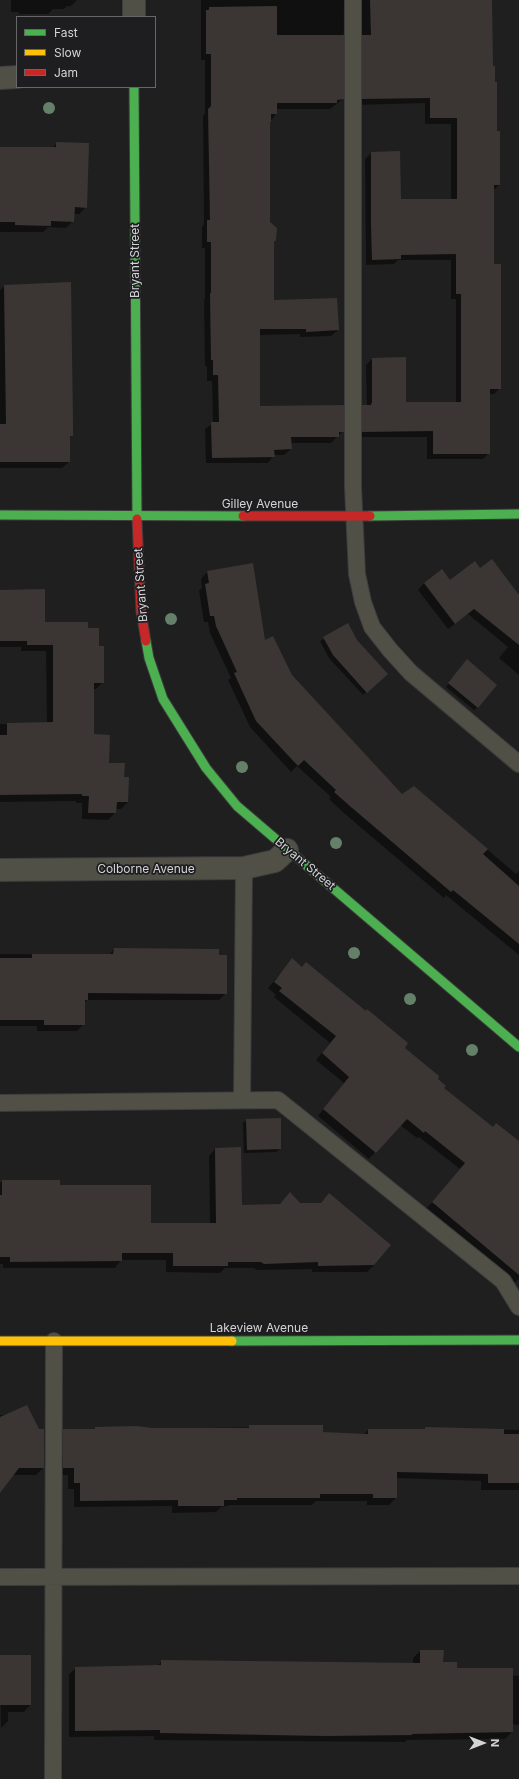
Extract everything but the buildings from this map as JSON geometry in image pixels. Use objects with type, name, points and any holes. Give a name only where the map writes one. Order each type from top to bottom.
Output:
[{"type":"street","points":[[134,0],[134,16]]},
{"type":"street","points":[[0,78],[16,78]]},
{"type":"street","name":"Bryant Street","points":[[134,88],[137,515],[141,612],[149,658],[163,699],[186,738],[215,779],[237,806],[519,1047]]},
{"type":"street","name":"Gilley Avenue","points":[[0,516],[354,516],[519,514]]},
{"type":"street","name":"Colborne Avenue","points":[[0,870],[244,868],[275,861],[287,850]]},
{"type":"street","name":"Lakeview Avenue","points":[[0,1341],[519,1340]]},
{"type":"lane","points":[[353,0],[354,516],[357,574],[363,602],[372,627],[411,674],[519,764]]},
{"type":"lane","points":[[242,1100],[244,868]]},
{"type":"lane","points":[[0,1102],[278,1100],[503,1281],[519,1307]]},
{"type":"lane","points":[[52,1779],[54,1341]]},
{"type":"lane","points":[[0,1577],[519,1576]]},
{"type":"traffic: fast","points":[[134,88],[137,519]]},
{"type":"traffic: fast","points":[[370,516],[519,514]]},
{"type":"traffic: fast","points":[[0,515],[243,516]]},
{"type":"traffic: fast","points":[[146,641],[149,658],[163,699],[206,768],[237,806],[519,1047]]},
{"type":"traffic: fast","points":[[232,1341],[519,1340]]},
{"type":"traffic: slow","points":[[0,1341],[232,1341]]},
{"type":"traffic: jam","points":[[243,516],[370,516]]},
{"type":"traffic: jam","points":[[137,519],[141,612],[146,641]]}]
